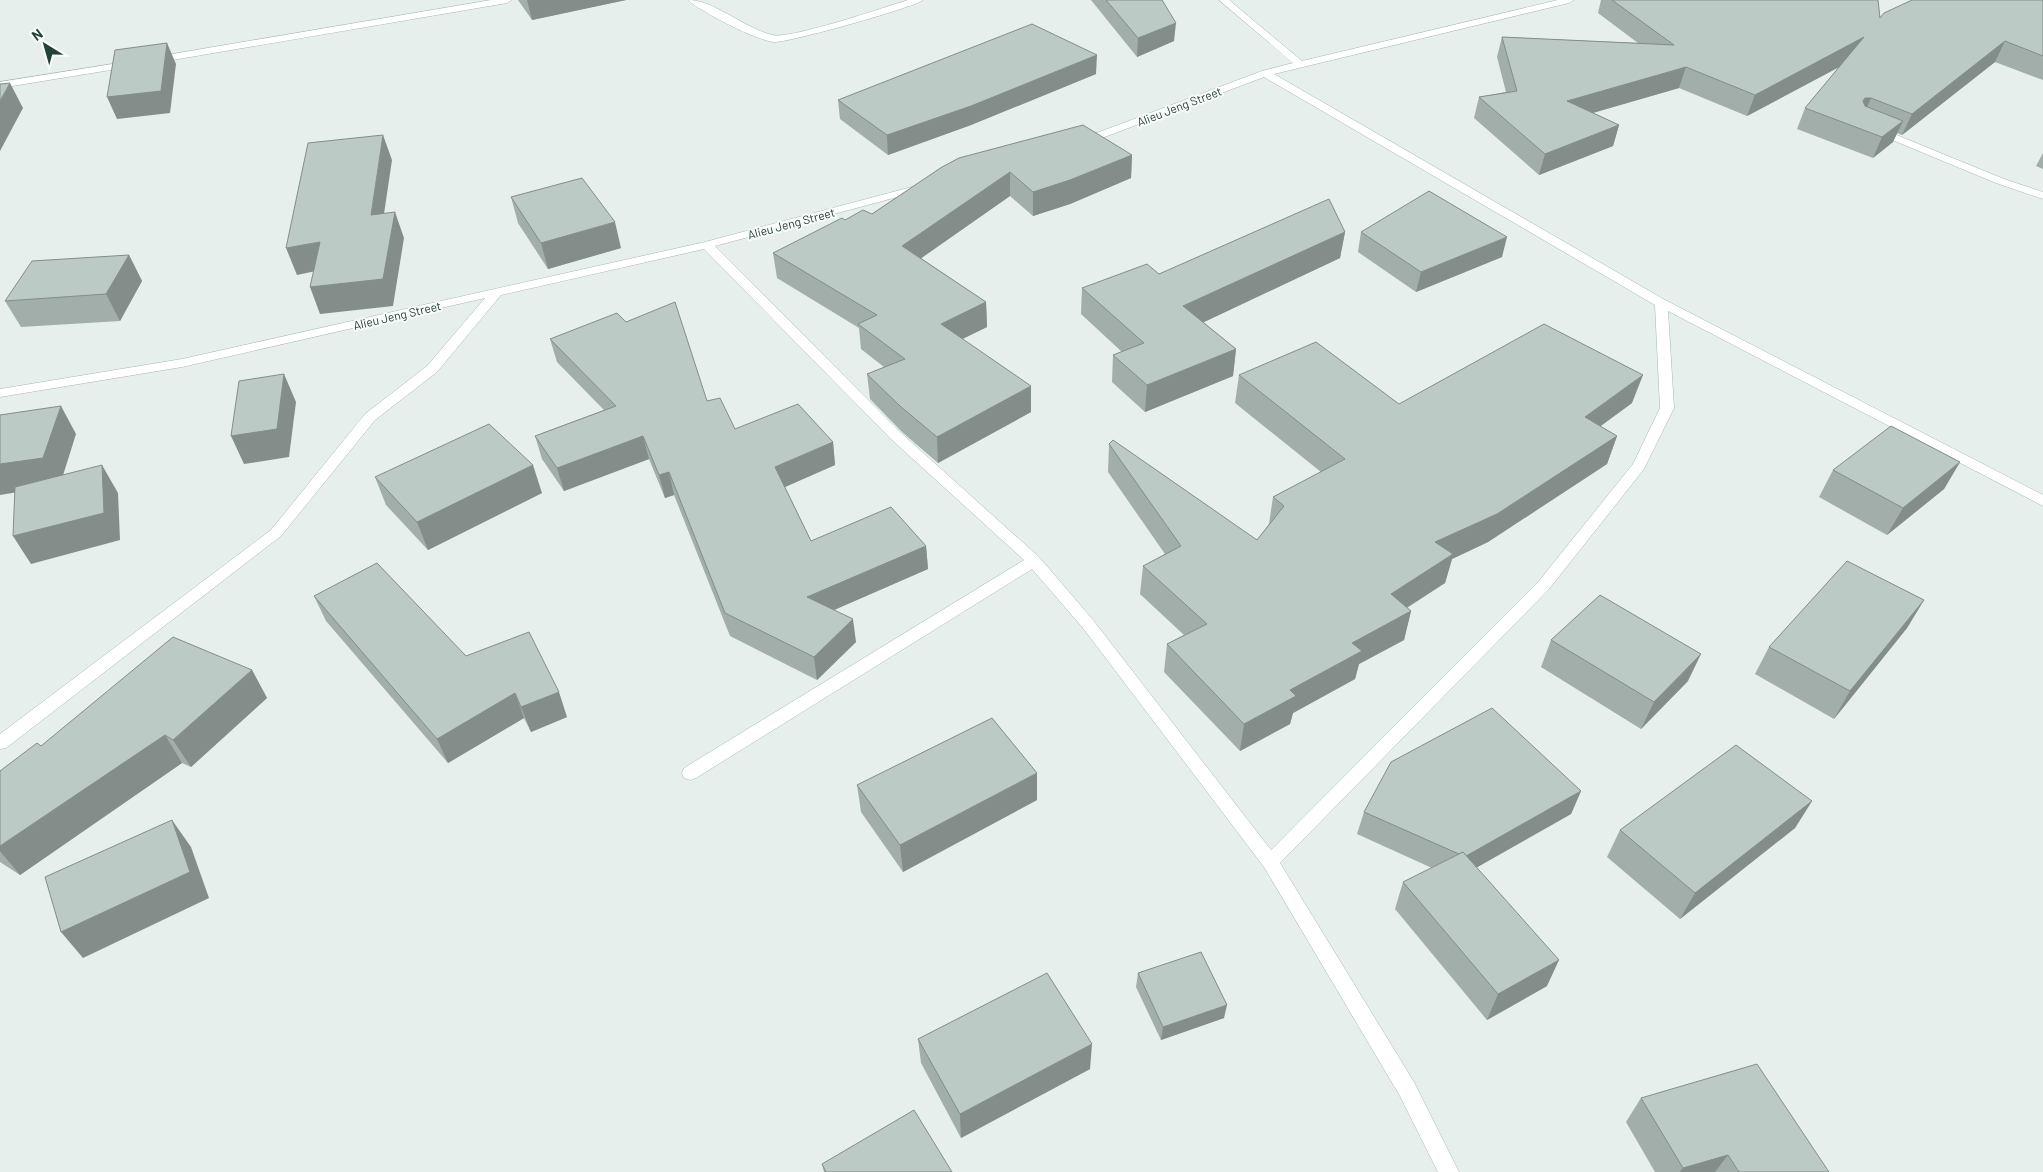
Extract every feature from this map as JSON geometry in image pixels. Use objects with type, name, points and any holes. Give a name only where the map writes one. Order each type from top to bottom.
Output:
[{"type":"street","points":[[0,85],[262,44],[507,0]]},
{"type":"street","points":[[693,0],[749,31],[774,38],[813,31],[918,0]]},
{"type":"street","points":[[1224,0],[1299,64]]},
{"type":"street","name":"Alieu Jeng Street","points":[[1071,146],[1265,73],[1569,0]]},
{"type":"street","points":[[1265,73],[1661,303],[2043,501]]},
{"type":"street","points":[[1870,126],[2000,181],[2043,196]]},
{"type":"street","name":"Alieu Jeng Street","points":[[0,393],[182,363],[707,245],[937,184]]},
{"type":"street","points":[[707,245],[896,436],[1034,561],[1088,624],[1270,862],[1407,1089],[1449,1172]]},
{"type":"street","points":[[0,744],[276,533],[370,417],[432,369],[497,292]]},
{"type":"street","points":[[1270,862],[1544,585],[1639,466],[1667,408],[1661,303]]},
{"type":"street","points":[[690,773],[1034,561]]},
{"type":"building","points":[[1106,0],[1162,0],[1176,23],[1138,38]]},
{"type":"building","points":[[1612,0],[1878,0],[1880,18],[1884,13],[1912,0],[2043,0],[2043,56],[2005,41],[1912,114],[1871,98],[1865,98],[1863,101],[1865,106],[1903,121],[1882,137],[1805,108],[1864,37],[1755,95],[1686,67],[1567,101],[1619,125],[1545,154],[1479,97],[1517,91],[1502,37],[1674,45]]},
{"type":"building","points":[[1032,24],[1097,55],[971,106],[887,135],[838,100]]},
{"type":"building","points":[[167,43],[161,91],[107,97],[115,50]]},
{"type":"building","points":[[10,83],[0,101],[0,84]]},
{"type":"building","points":[[1083,125],[1132,155],[1070,180],[1033,192],[1010,172],[902,246],[986,302],[941,324],[1031,386],[937,437],[900,406],[867,374],[905,359],[858,324],[877,315],[773,253],[842,218],[845,220],[863,210],[872,214],[942,167],[959,158]]},
{"type":"building","points":[[383,135],[371,215],[395,212],[383,279],[310,287],[320,242],[286,248],[308,143]]},
{"type":"building","points":[[582,178],[615,222],[541,243],[511,197]]},
{"type":"building","points":[[1429,191],[1507,237],[1421,272],[1361,232]]},
{"type":"building","points":[[1329,199],[1345,232],[1183,306],[1236,349],[1147,385],[1113,355],[1144,343],[1082,288],[1147,264],[1159,274]]},
{"type":"building","points":[[129,255],[106,294],[5,301],[32,261]]},
{"type":"building","points":[[675,302],[707,401],[720,398],[735,429],[798,404],[833,442],[775,467],[811,541],[891,507],[926,546],[807,597],[853,619],[814,657],[725,613],[669,472],[659,475],[643,436],[557,468],[535,436],[616,406],[550,339],[617,313],[626,322]]},
{"type":"building","points":[[1544,324],[1643,375],[1585,417],[1617,436],[1497,514],[1435,542],[1453,554],[1391,594],[1411,611],[1352,643],[1362,651],[1290,690],[1296,696],[1244,724],[1167,644],[1207,624],[1143,566],[1181,546],[1109,444],[1113,440],[1257,540],[1284,506],[1273,497],[1345,459],[1239,375],[1316,342],[1399,404]]},
{"type":"building","points":[[284,374],[277,429],[231,436],[239,381]]},
{"type":"building","points":[[61,406],[43,458],[0,464],[0,415]]},
{"type":"building","points":[[489,424],[533,465],[417,522],[375,477]]},
{"type":"building","points":[[1891,426],[1960,462],[1903,508],[1833,470]]},
{"type":"building","points":[[102,465],[104,513],[13,536],[15,487]]},
{"type":"building","points":[[1847,561],[1924,600],[1850,691],[1769,647]]},
{"type":"building","points":[[377,563],[466,656],[529,632],[559,692],[521,707],[515,693],[437,739],[314,596]]},
{"type":"building","points":[[1600,595],[1701,654],[1654,702],[1551,640]]},
{"type":"building","points":[[173,637],[252,670],[173,740],[165,735],[0,846],[0,771],[37,743],[41,746]]},
{"type":"building","points":[[1492,708],[1581,791],[1466,856],[1463,852],[1459,854],[1364,812],[1391,762]]},
{"type":"building","points":[[992,718],[1037,773],[900,845],[857,785]]},
{"type":"building","points":[[1736,745],[1812,801],[1695,893],[1620,830]]},
{"type":"building","points":[[172,820],[190,872],[61,932],[45,877]]},
{"type":"building","points":[[1463,852],[1559,960],[1498,994],[1403,882]]},
{"type":"building","points":[[1201,952],[1227,1005],[1163,1027],[1138,973]]},
{"type":"building","points":[[1047,973],[1092,1044],[960,1114],[918,1039]]},
{"type":"building","points":[[1757,1064],[1829,1172],[1739,1172],[1728,1155],[1683,1168],[1641,1098]]},
{"type":"building","points":[[914,1110],[952,1172],[826,1172],[822,1164]]}]
